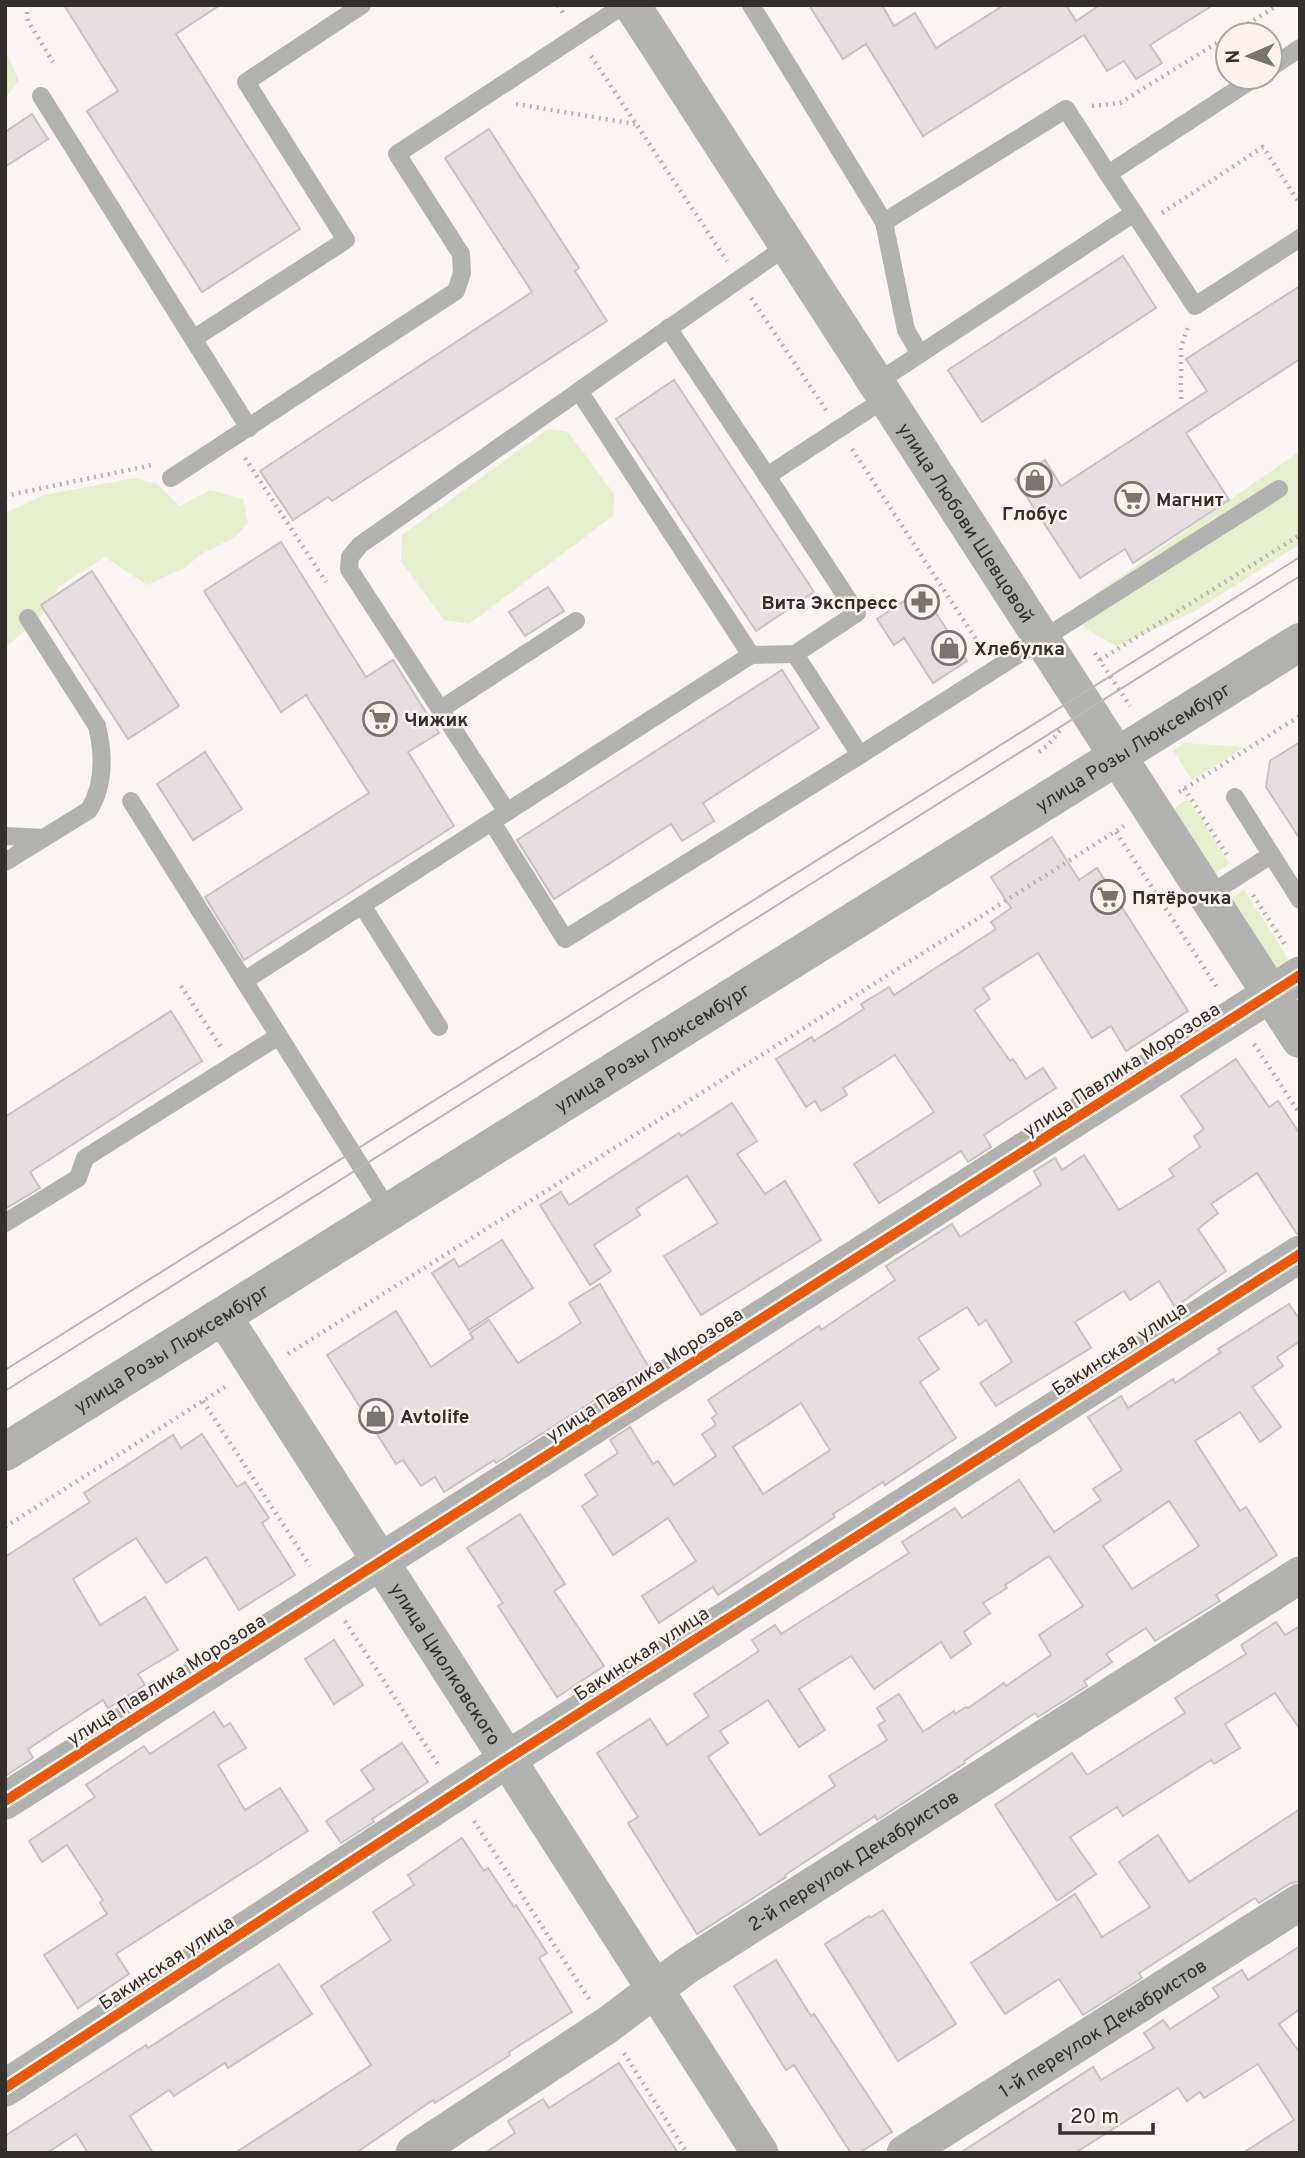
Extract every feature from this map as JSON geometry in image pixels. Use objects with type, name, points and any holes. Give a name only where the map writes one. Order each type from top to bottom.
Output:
[{"type":"main road","name":"улица Розы Люксембург","points":[[5,1452],[1300,642]]},
{"type":"street","name":"улица Любови Шевцовой","points":[[632,5],[881,390],[1031,647],[1118,757],[1207,896],[1285,984],[1300,1039]]},
{"type":"street","name":"улица Павлика Морозова","points":[[5,1801],[1285,984]]},
{"type":"street","name":"Бакинская улица","points":[[5,2088],[506,1760],[1300,1254]]},
{"type":"street","name":"улица Циолковского","points":[[223,1316],[760,2153]]},
{"type":"street","name":"2-й переулок Декабристов","points":[[414,2153],[606,2026],[685,1966],[1300,1575]]},
{"type":"street","name":"1-й переулок Декабристов","points":[[905,2153],[1300,1902]]},
{"type":"lane","points":[[193,339],[346,240],[246,82],[362,5]]},
{"type":"lane","points":[[171,478],[457,290],[462,274],[461,254],[397,154],[624,5]]},
{"type":"lane","points":[[751,5],[884,222],[906,330],[920,354]]},
{"type":"lane","points":[[1284,59],[1300,48]]},
{"type":"lane","points":[[1108,174],[1235,91]]},
{"type":"lane","points":[[41,96],[249,428]]},
{"type":"lane","points":[[884,222],[1066,109],[1195,306],[1300,238]]},
{"type":"lane","points":[[767,476],[839,429],[920,354],[1139,219]]},
{"type":"lane","points":[[507,812],[349,569],[350,557],[360,545],[787,246]]},
{"type":"lane","points":[[244,981],[751,655],[794,654],[857,613],[668,328]]},
{"type":"lane","points":[[579,391],[751,655]]},
{"type":"lane","points":[[492,822],[565,939],[1279,489]]},
{"type":"lane","points":[[5,862],[89,810],[96,798],[103,767],[97,726],[28,618]]},
{"type":"lane","points":[[441,709],[576,621]]},
{"type":"lane","points":[[794,654],[860,755]]},
{"type":"lane","points":[[1235,797],[1300,900]]},
{"type":"lane","points":[[131,801],[389,1211]]},
{"type":"lane","points":[[5,836],[44,838]]},
{"type":"lane","points":[[1207,896],[1271,855]]},
{"type":"lane","points":[[362,905],[439,1027]]},
{"type":"lane","points":[[5,1223],[78,1178],[85,1158],[279,1037]]},
{"type":"path","points":[[26,5],[28,22],[53,62]]},
{"type":"path","points":[[558,5],[984,651],[1031,647]]},
{"type":"path","points":[[1253,21],[1278,5]]},
{"type":"path","points":[[1066,109],[1120,103],[1214,45]]},
{"type":"path","points":[[481,99],[636,124]]},
{"type":"path","points":[[1139,219],[1263,147],[1300,204]]},
{"type":"path","points":[[1181,399],[1181,346],[1195,306]]},
{"type":"path","points":[[233,439],[327,583]]},
{"type":"path","points":[[5,496],[165,463],[187,468]]},
{"type":"path","points":[[1100,660],[1300,535]]},
{"type":"path","points":[[1095,653],[1130,706]]},
{"type":"path","points":[[5,1527],[239,1378],[297,1348],[1300,716]]},
{"type":"path","points":[[1039,752],[1064,725],[1059,718]]},
{"type":"path","points":[[1116,832],[1300,1114]]},
{"type":"path","points":[[181,986],[232,1066]]},
{"type":"green space","points":[[5,50],[19,80],[5,99]]},
{"type":"green space","points":[[548,429],[568,432],[614,494],[613,516],[469,624],[444,620],[401,561],[402,535]]},
{"type":"green space","points":[[1300,451],[1300,544],[1192,613],[1116,646],[1086,629],[1078,614],[1088,599]]},
{"type":"green space","points":[[135,478],[157,484],[180,506],[210,490],[243,499],[248,523],[235,537],[203,553],[184,568],[147,585],[105,557],[58,587],[43,614],[5,648],[7,512],[44,495]]},
{"type":"green space","points":[[1184,743],[1245,747],[1192,780],[1173,750]]},
{"type":"green space","points":[[1188,799],[1230,864],[1208,878],[1166,814]]},
{"type":"green space","points":[[1244,890],[1295,969],[1274,983],[1222,903]]},
{"type":"building","points":[[64,5],[220,5],[176,34],[300,229],[202,292],[87,111],[118,91]]},
{"type":"building","points":[[809,5],[882,5],[894,26],[915,13],[936,48],[1004,5],[1066,5],[1076,21],[1100,5],[1213,5],[1150,45],[1162,63],[1136,79],[1124,61],[1107,71],[1084,35],[923,136],[866,44],[843,59]]},
{"type":"building","points":[[32,114],[48,139],[5,167],[5,132]]},
{"type":"building","points":[[489,129],[579,268],[575,271],[607,321],[332,501],[328,497],[293,520],[260,471],[532,292],[445,158]]},
{"type":"building","points":[[1123,256],[1156,308],[982,422],[948,370]]},
{"type":"building","points":[[1300,286],[1300,359],[1186,433],[1229,500],[1133,563],[1125,549],[1080,578],[1015,479],[1045,460],[1061,486],[1207,391],[1186,359]]},
{"type":"building","points":[[674,380],[814,592],[756,631],[616,419]]},
{"type":"building","points":[[281,542],[366,677],[393,660],[439,733],[408,752],[454,826],[244,960],[205,897],[369,793],[306,695],[281,712],[204,591]]},
{"type":"building","points":[[92,571],[179,706],[128,739],[41,605]]},
{"type":"building","points":[[548,587],[564,611],[525,636],[509,612]]},
{"type":"building","points":[[921,590],[967,661],[933,683],[904,638],[894,645],[877,619]]},
{"type":"building","points":[[782,670],[819,728],[703,803],[714,821],[682,841],[671,824],[554,899],[517,840]]},
{"type":"building","points":[[1300,742],[1300,839],[1266,787],[1270,761]]},
{"type":"building","points":[[205,752],[242,809],[193,840],[157,784]]},
{"type":"building","points":[[1052,837],[1079,880],[1097,868],[1188,1011],[1126,1051],[1111,1026],[1092,1038],[1038,953],[983,988],[990,999],[974,1010],[1026,1079],[1043,1068],[1056,1088],[984,1135],[991,1147],[976,1157],[968,1162],[961,1151],[879,1203],[854,1164],[934,1112],[895,1055],[843,1088],[847,1095],[821,1111],[815,1101],[806,1107],[776,1059],[812,1037],[814,1041],[864,1009],[861,1004],[889,987],[894,995],[996,929],[991,922],[1011,908],[991,877]]},
{"type":"building","points":[[171,1011],[202,1061],[30,1172],[40,1188],[5,1209],[5,1117]]},
{"type":"building","points":[[1236,1059],[1269,1107],[1278,1101],[1300,1134],[1300,1233],[1297,1234],[1257,1173],[1211,1204],[1218,1213],[1198,1229],[1226,1271],[1175,1307],[1159,1281],[1130,1300],[1124,1291],[1075,1322],[1091,1348],[996,1406],[980,1383],[1012,1362],[986,1320],[979,1325],[967,1307],[918,1338],[939,1369],[920,1382],[956,1438],[885,1485],[883,1482],[833,1514],[835,1517],[718,1595],[713,1587],[659,1623],[642,1596],[696,1561],[668,1518],[613,1555],[582,1506],[598,1495],[585,1475],[618,1453],[610,1440],[630,1427],[653,1464],[658,1461],[674,1485],[716,1456],[702,1434],[716,1425],[712,1418],[717,1414],[708,1400],[819,1326],[821,1330],[895,1280],[886,1266],[952,1224],[960,1237],[1041,1185],[1034,1171],[1055,1158],[1062,1170],[1084,1155],[1119,1210],[1174,1176],[1169,1169],[1200,1147],[1194,1136],[1204,1129],[1181,1096]],"holes":[[[801,1403],[830,1450],[763,1494],[733,1447]]]},
{"type":"building","points":[[732,1103],[757,1141],[737,1154],[765,1194],[785,1181],[821,1240],[701,1315],[664,1256],[718,1223],[687,1176],[636,1209],[640,1215],[594,1245],[611,1271],[590,1285],[540,1205],[561,1192],[569,1205],[679,1133],[681,1136]]},
{"type":"building","points":[[502,1240],[533,1288],[469,1330],[432,1273],[454,1259],[459,1267]]},
{"type":"building","points":[[600,1284],[648,1366],[496,1463],[494,1460],[444,1492],[435,1477],[421,1486],[403,1460],[396,1464],[327,1355],[396,1311],[431,1367],[473,1338],[470,1333],[489,1320],[518,1363],[581,1323],[569,1303]]},
{"type":"building","points":[[1289,1304],[1300,1320],[1300,1341],[1277,1357],[1283,1366],[1252,1387],[1281,1427],[1260,1442],[1240,1412],[1195,1441],[1240,1511],[1246,1507],[1277,1555],[1216,1595],[1220,1601],[1155,1641],[1146,1628],[1106,1654],[1112,1662],[1084,1681],[1087,1686],[1038,1717],[1035,1713],[964,1761],[965,1763],[877,1820],[875,1816],[697,1934],[628,1823],[638,1817],[597,1753],[650,1719],[667,1745],[709,1716],[694,1694],[759,1651],[752,1640],[775,1625],[781,1634],[909,1553],[902,1542],[955,1508],[962,1518],[1019,1480],[1054,1532],[1101,1500],[1093,1489],[1122,1470],[1088,1417],[1121,1396],[1128,1408],[1173,1379],[1175,1383],[1221,1352],[1218,1349]],"holes":[[[1169,1501],[1199,1546],[1132,1589],[1103,1546]],[[1049,1556],[1083,1606],[1039,1635],[1051,1655],[1006,1686],[1004,1683],[968,1708],[955,1714],[954,1711],[923,1732],[899,1694],[877,1708],[885,1721],[878,1725],[887,1740],[829,1776],[835,1786],[760,1835],[708,1757],[728,1743],[720,1731],[768,1700],[799,1747],[825,1730],[799,1689],[851,1656],[874,1689],[941,1642],[951,1658],[971,1644],[964,1632],[990,1613],[983,1603]]]},
{"type":"building","points":[[202,1434],[237,1487],[245,1482],[269,1518],[262,1523],[295,1575],[239,1610],[206,1557],[166,1583],[136,1538],[73,1579],[100,1625],[145,1597],[178,1650],[138,1674],[145,1685],[108,1708],[103,1700],[28,1749],[33,1758],[5,1776],[5,1557],[90,1502],[84,1493],[173,1435],[181,1448]]},
{"type":"building","points":[[520,1514],[565,1584],[554,1591],[604,1666],[557,1697],[498,1606],[503,1603],[467,1548]]},
{"type":"building","points":[[1276,1622],[1285,1635],[1300,1626],[1300,1729],[1275,1693],[1225,1724],[1240,1748],[1214,1764],[1211,1760],[1123,1816],[1117,1807],[1070,1837],[1096,1874],[1057,1901],[995,1805],[1072,1753],[1087,1775],[1185,1713],[1175,1698],[1246,1654],[1241,1645]]},
{"type":"building","points":[[334,1640],[363,1685],[334,1704],[305,1659]]},
{"type":"building","points":[[214,1712],[224,1727],[230,1723],[246,1748],[218,1765],[245,1810],[280,1788],[308,1831],[116,1954],[129,1974],[78,2008],[44,1955],[107,1914],[100,1903],[103,1900],[67,1845],[42,1862],[29,1841],[95,1797],[86,1785],[144,1746],[150,1754]]},
{"type":"building","points":[[402,1743],[428,1782],[341,1843],[326,1821],[374,1789],[361,1770]]},
{"type":"building","points":[[1300,1809],[1300,1881],[1289,1884],[1259,1903],[1255,1898],[1139,1973],[1142,1978],[1083,2015],[1059,1979],[1005,2014],[971,1963],[1075,1894],[1102,1937],[1150,1907],[1119,1862],[1158,1835],[1189,1882]]},
{"type":"building","points":[[462,1838],[484,1871],[488,1868],[514,1907],[516,1905],[547,1953],[539,1958],[572,2012],[435,2103],[433,2100],[356,2153],[235,2153],[371,2065],[321,1986],[391,1940],[373,1912],[414,1885],[408,1875]]},
{"type":"building","points":[[883,1910],[956,2024],[898,2061],[825,1944]]},
{"type":"building","points":[[1300,1946],[1300,2009],[1279,2024],[1300,2053],[1300,2153],[1243,2153],[1294,2120],[1258,2064],[1204,2098],[1200,2092],[1187,2101],[1178,2088],[1075,2153],[960,2153],[1093,2067],[1101,2080],[1154,2048],[1144,2033],[1163,2020],[1170,2029],[1219,1997],[1213,1988],[1242,1970],[1248,1980]]},
{"type":"building","points":[[776,1960],[811,2016],[814,2014],[892,2132],[859,2153],[851,2153],[794,2065],[786,2070],[734,1986]]},
{"type":"building","points":[[279,1964],[312,2014],[228,2068],[225,2063],[174,2096],[169,2090],[130,2116],[153,2153],[88,2153],[76,2134],[47,2153],[5,2153],[5,2136],[146,2045],[148,2048]]},
{"type":"building","points":[[619,2063],[678,2153],[485,2153],[515,2133],[508,2121],[543,2099],[549,2108]]},
{"type":"tram line","points":[[5,1370],[1300,557]]},
{"type":"tram line","points":[[5,1391],[1300,576]]},
{"type":"cycle path","points":[[5,1801],[1300,975]]},
{"type":"cycle path","points":[[5,2088],[506,1760],[1300,1254]]},
{"type":"place","name":"Глобус","points":[[1035,480]]},
{"type":"place","name":"Магнит","points":[[1132,499]]},
{"type":"place","name":"Вита Экспресс","points":[[922,602]]},
{"type":"place","name":"Хлебулка","points":[[949,648]]},
{"type":"place","name":"Чижик","points":[[380,719]]},
{"type":"place","name":"Пятёрочка","points":[[1108,897]]},
{"type":"place","name":"Avtolife","points":[[376,1416]]}]
